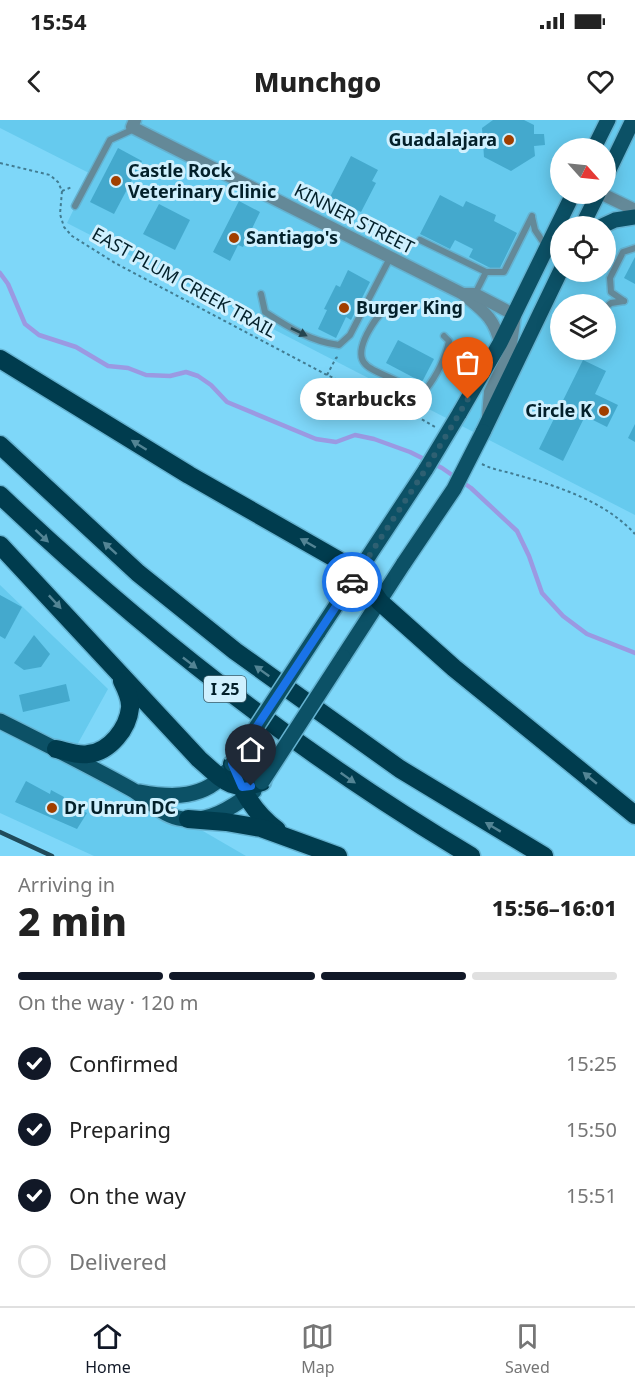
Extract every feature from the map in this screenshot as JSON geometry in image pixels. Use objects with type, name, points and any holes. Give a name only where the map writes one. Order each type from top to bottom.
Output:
[{"type":"highway","points":[[0,358],[189,475],[359,572],[380,602],[500,707],[635,815]]},
{"type":"highway","name":"I 25","points":[[0,445],[138,573],[235,651],[400,769],[544,856]]},
{"type":"highway","name":"I 25","points":[[0,495],[117,602],[224,689],[357,784],[471,856]]},
{"type":"highway","points":[[0,545],[192,752],[221,778],[244,792]]},
{"type":"highway","points":[[56,749],[88,754],[108,746],[118,736],[126,723],[130,707],[128,693],[116,669]]},
{"type":"highway","points":[[232,764],[244,792],[259,814],[283,834]]},
{"type":"highway","points":[[244,792],[262,782]]},
{"type":"highway","points":[[188,819],[245,824],[283,834],[338,856]]},
{"type":"main road","points":[[599,138],[608,120]]},
{"type":"main road","points":[[616,155],[633,120]]},
{"type":"main road","points":[[134,791],[158,795],[190,794],[213,786],[232,764],[359,572],[459,414],[515,315],[568,204]]},
{"type":"main road","points":[[616,220],[635,217]]},
{"type":"main road","points":[[262,782],[454,489],[556,282]]},
{"type":"main road","points":[[0,720],[134,791],[166,813],[179,818],[209,817],[224,811],[244,792]]},
{"type":"street","name":"KINNER STREET","points":[[134,125],[390,258],[515,315]]},
{"type":"street","points":[[616,201],[635,210]]},
{"type":"street","name":"KINNER STREET","points":[[469,294],[491,319],[497,329],[500,343]]},
{"type":"street","points":[[485,426],[490,392],[510,352],[515,315]]},
{"type":"lane","points":[[75,206],[110,140],[134,125]]},
{"type":"lane","points":[[420,240],[486,272],[504,272],[532,216],[535,230],[547,248]]},
{"type":"lane","points":[[614,294],[611,292],[610,278],[622,252],[635,248]]},
{"type":"lane","points":[[261,294],[265,312],[272,317],[322,343],[339,345],[350,335],[390,258]]},
{"type":"lane","points":[[469,294],[486,272]]},
{"type":"lane","points":[[616,295],[624,301],[616,302]]},
{"type":"lane","points":[[384,310],[376,317],[360,348],[361,357],[369,368],[415,390],[426,389],[430,384],[448,349],[449,341],[444,336]]},
{"type":"path","name":"EAST PLUM CREEK TRAIL","points":[[0,163],[50,176],[58,182],[62,190],[60,214],[64,227],[88,247],[327,375]]},
{"type":"shaded area","points":[[0,120],[635,120],[635,515],[67,223],[91,174],[0,128]]},
{"type":"shaded area","points":[[0,585],[108,689],[71,756],[246,856],[94,856],[0,813]]},
{"type":"building","name":"Guadalajara","points":[[493,120],[524,120],[534,125],[534,134],[544,134],[545,145],[534,146],[535,156],[511,171],[484,157],[482,128]]},
{"type":"building","name":"Castle Rock Veterinary Clinic","points":[[118,148],[142,161],[114,214],[90,202]]},
{"type":"building","points":[[351,156],[378,170],[372,181],[376,183],[361,212],[330,197]]},
{"type":"building","points":[[440,195],[463,207],[466,201],[496,215],[494,221],[517,233],[498,272],[469,257],[473,249],[455,240],[450,249],[420,234]]},
{"type":"building","points":[[239,201],[260,212],[243,247],[238,245],[230,261],[213,252]]},
{"type":"building","points":[[159,204],[190,220],[175,250],[143,234]]},
{"type":"building","points":[[635,257],[635,284],[624,278]]},
{"type":"building","points":[[348,270],[370,282],[351,320],[346,317],[336,338],[318,329],[327,310],[324,309],[336,285],[340,287]]},
{"type":"building","points":[[398,340],[434,359],[422,382],[386,363]]},
{"type":"building","points":[[583,360],[606,371],[595,394],[618,405],[607,427],[593,420],[595,416],[587,412],[563,461],[539,449]]},
{"type":"building","points":[[635,424],[635,442],[628,438]]},
{"type":"building","points":[[0,595],[22,607],[5,639],[0,636]]},
{"type":"building","points":[[34,635],[50,654],[41,667],[24,670],[14,663]]},
{"type":"building","points":[[66,684],[70,701],[23,712],[19,695]]},
{"type":"building","name":"Dr Unrun DC","points":[[26,781],[50,794],[51,790],[64,797],[63,801],[87,813],[77,829],[15,802]]},
{"type":"waterway","points":[[0,273],[8,284],[25,324],[39,335],[76,347],[108,366],[128,368],[146,375],[170,376],[186,372],[198,376],[211,385],[227,402],[316,439],[336,442],[355,435],[374,439],[410,452],[442,468],[471,488],[517,531],[542,593],[563,616],[587,634],[635,653]]},
{"type":"railway","points":[[0,832],[52,856]]},
{"type":"way so far","points":[[352,582],[426,469],[468,399]]},
{"type":"place","name":"Guadalajara","points":[[509,140]]},
{"type":"place","name":"Castle Rock Veterinary Clinic","points":[[116,181]]},
{"type":"place","name":"Santiago's","points":[[234,238]]},
{"type":"place","name":"Burger King","points":[[344,308]]},
{"type":"place","name":"Starbucks","points":[[468,399]]},
{"type":"place","name":"Circle K","points":[[604,411]]},
{"type":"place","name":"Dr Unrun DC","points":[[52,808]]},
{"type":"route","points":[[251,786],[242,787],[232,764],[352,582]]}]
